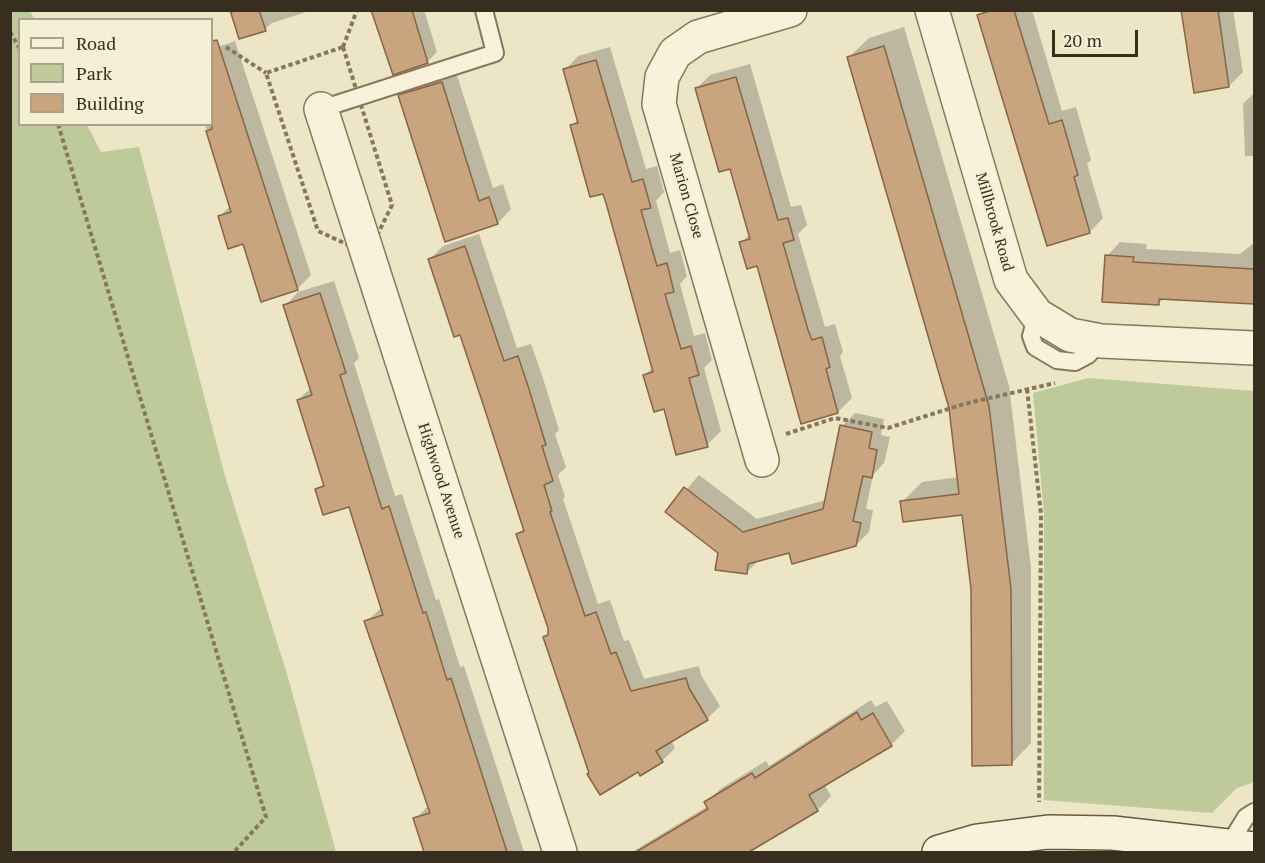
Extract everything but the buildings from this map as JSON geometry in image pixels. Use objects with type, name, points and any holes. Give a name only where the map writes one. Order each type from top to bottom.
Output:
[{"type":"street","name":"Marion Close","points":[[759,451],[659,105],[662,77],[675,53],[698,37],[790,10]]},
{"type":"street","name":"Millbrook Road","points":[[932,10],[1011,280],[1037,315],[1070,334],[1101,341],[1254,348]]},
{"type":"street","name":"Highwood Avenue","points":[[321,109],[560,852]]},
{"type":"street","points":[[939,852],[977,842],[1039,833],[1113,833],[1241,848]]},
{"type":"lane","points":[[321,109],[495,53],[484,10]]},
{"type":"lane","points":[[1241,848],[1246,817],[1254,812]]},
{"type":"path","points":[[343,47],[357,10]]},
{"type":"path","points":[[10,32],[18,46]]},
{"type":"path","points":[[226,47],[266,73]]},
{"type":"path","points":[[59,126],[266,817],[234,852]]},
{"type":"path","points":[[759,451],[835,418],[888,428],[964,404],[1066,380]]},
{"type":"path","points":[[1027,389],[1041,514],[1039,833]]},
{"type":"green space","points":[[10,11],[30,11],[34,18],[18,18],[18,126],[88,126],[101,152],[139,147],[225,476],[287,674],[336,852],[11,852]]},
{"type":"green space","points":[[1088,378],[1254,391],[1254,782],[1237,788],[1212,813],[1044,800],[1044,513],[1033,393]]}]
